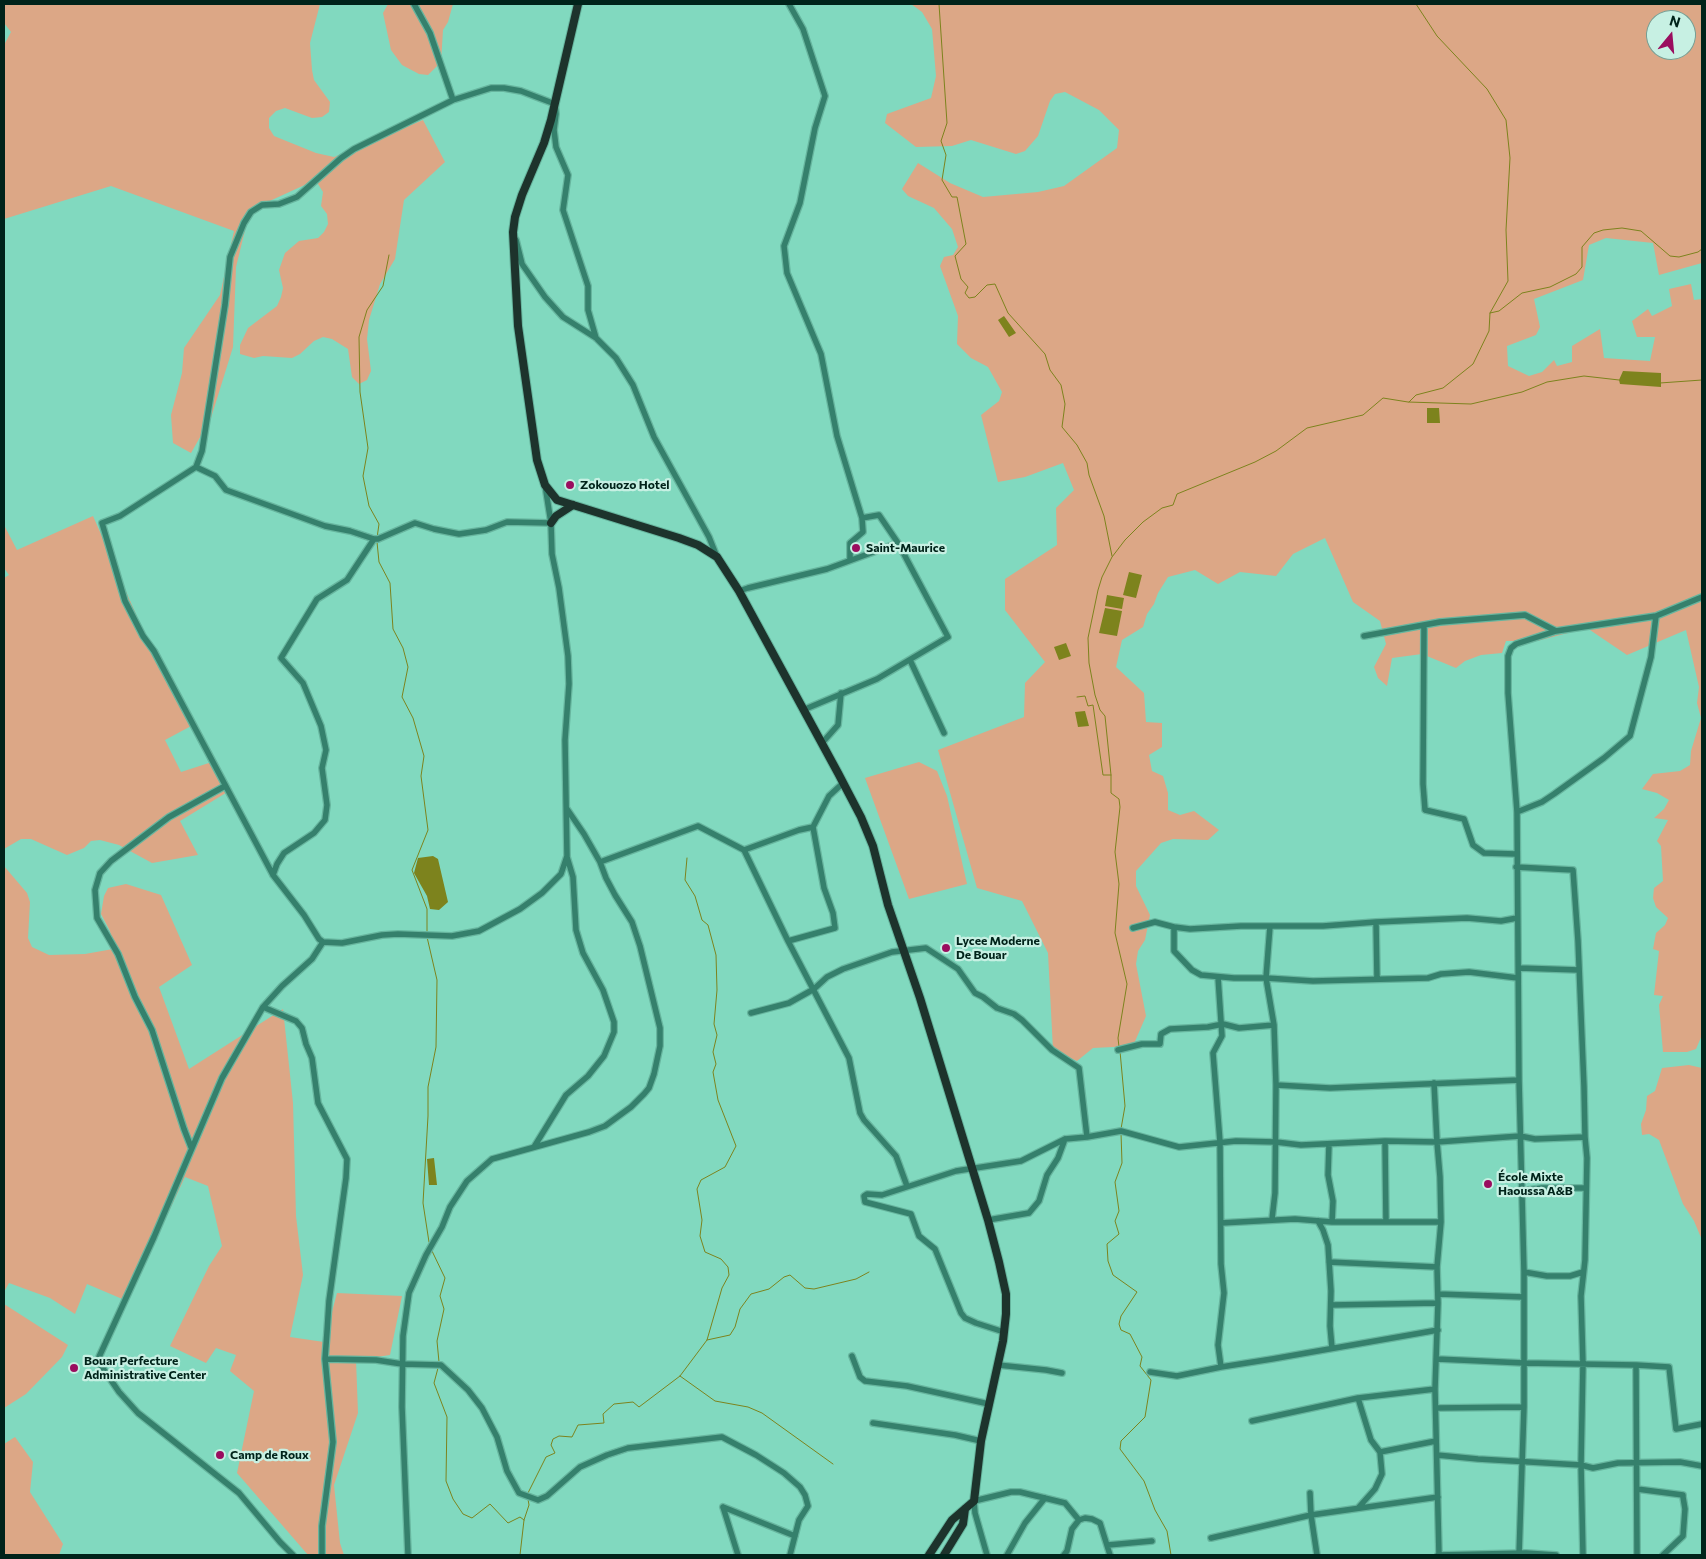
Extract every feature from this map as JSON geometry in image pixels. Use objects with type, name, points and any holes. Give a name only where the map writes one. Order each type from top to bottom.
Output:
[{"type":"main road","points":[[578,4],[555,104],[544,143],[518,208],[514,232],[518,326],[537,460],[545,485],[557,500],[680,538],[698,545],[717,557],[739,591],[822,744],[861,817],[873,846],[888,905],[904,950],[988,1220],[1006,1294],[1004,1332],[981,1441],[974,1501],[952,1520],[929,1555]]},
{"type":"main road","points":[[551,523],[556,516],[573,505]]},
{"type":"main road","points":[[944,1555],[963,1524],[966,1509]]},
{"type":"street","points":[[414,4],[430,33],[453,100]]},
{"type":"street","points":[[789,4],[803,29],[826,96],[815,128],[800,203],[784,246],[786,273],[821,354],[837,436],[862,518],[863,532],[850,543],[850,560]]},
{"type":"street","points":[[567,856],[561,874],[542,893],[520,909],[480,931],[452,936],[398,934],[382,935],[342,943],[323,942],[273,875],[154,651],[125,601],[102,523],[120,516],[196,467],[204,441],[225,305],[230,257],[244,223],[251,212],[262,206],[279,204],[297,197],[354,149],[453,100],[491,88],[504,88],[520,91],[555,104],[556,147],[568,175],[563,210],[588,286],[588,310],[596,338]]},
{"type":"street","points":[[514,232],[522,264],[545,297],[563,318],[596,338],[616,358],[633,385],[654,437],[709,537],[717,557]]},
{"type":"street","points":[[196,467],[215,476],[226,490],[324,526],[350,531],[374,539],[415,523],[459,534],[486,530],[507,522],[551,523]]},
{"type":"street","points":[[534,1147],[566,1095],[588,1076],[604,1056],[614,1032],[614,1022],[603,990],[582,953],[576,930],[573,877],[567,856],[565,740],[569,684],[568,656],[559,588],[552,554],[551,523],[545,485]]},
{"type":"street","points":[[803,710],[877,678],[948,637],[898,543],[878,514],[862,518]]},
{"type":"street","points":[[273,875],[276,864],[284,853],[314,833],[325,820],[328,805],[322,768],[326,750],[321,726],[303,683],[281,658],[317,599],[347,580],[374,539]]},
{"type":"street","points":[[739,591],[828,569],[898,543]]},
{"type":"street","points":[[1520,1555],[1524,1407],[1524,1272],[1519,1080],[1517,812],[1508,693],[1508,656],[1511,648],[1516,644],[1556,631],[1656,616],[1702,597]]},
{"type":"street","points":[[1364,636],[1440,622],[1525,615],[1556,631]]},
{"type":"street","points":[[1517,812],[1542,802],[1554,794],[1604,758],[1630,736],[1652,656],[1656,616]]},
{"type":"street","points":[[1424,626],[1423,784],[1425,810],[1464,819],[1473,845],[1484,853],[1516,854]]},
{"type":"street","points":[[910,660],[944,733]]},
{"type":"street","points":[[822,744],[838,725],[841,693]]},
{"type":"street","points":[[788,941],[836,928],[824,888],[813,827],[829,796],[843,783]]},
{"type":"street","points":[[191,1147],[152,1030],[135,997],[118,954],[97,918],[95,890],[100,874],[111,861],[169,817],[225,786]]},
{"type":"street","points":[[408,1555],[402,1364],[403,1336],[409,1293],[414,1279],[457,1194],[467,1181],[492,1159],[589,1132],[604,1126],[631,1106],[649,1088],[660,1046],[660,1028],[644,958],[632,922],[610,886],[600,862],[567,809]]},
{"type":"street","points":[[600,862],[698,826],[744,850],[788,941],[849,1058],[860,1113],[896,1156],[907,1186]]},
{"type":"street","points":[[744,850],[799,830],[813,827]]},
{"type":"street","points":[[1516,866],[1573,870],[1587,1158],[1585,1260],[1581,1296],[1583,1555]]},
{"type":"street","points":[[1133,928],[1155,922],[1190,929],[1324,926],[1467,918],[1501,921],[1517,918]]},
{"type":"street","points":[[1376,922],[1377,978]]},
{"type":"street","points":[[1270,926],[1266,978],[1274,1026],[1276,1085],[1275,1193],[1272,1219]]},
{"type":"street","points":[[1174,927],[1174,952],[1192,970],[1201,975],[1313,981],[1428,978],[1441,974],[1469,972],[1518,978]]},
{"type":"street","points":[[293,1555],[239,1493],[138,1413],[119,1392],[100,1364],[99,1357],[154,1237],[222,1078],[264,1007],[282,986],[312,959],[323,942]]},
{"type":"street","points":[[750,1013],[789,1003],[814,990],[827,977],[843,969],[904,950],[926,948],[958,969],[974,993],[983,996],[997,1008],[1014,1014],[1052,1050],[1079,1068],[1087,1137]]},
{"type":"street","points":[[1518,968],[1579,970]]},
{"type":"street","points":[[1218,977],[1223,1024],[1222,1036],[1213,1053],[1220,1142],[1221,1264],[1224,1293],[1218,1345],[1221,1367]]},
{"type":"street","points":[[264,1007],[296,1021],[302,1028],[312,1058],[318,1102],[347,1159],[329,1301],[325,1359],[333,1442],[322,1526],[322,1555]]},
{"type":"street","points":[[1118,1050],[1142,1044],[1160,1044],[1161,1034],[1170,1029],[1208,1027],[1223,1024],[1238,1028],[1274,1026]]},
{"type":"street","points":[[1276,1085],[1330,1088],[1519,1080]]},
{"type":"street","points":[[1434,1083],[1441,1222],[1437,1267],[1438,1330],[1435,1389],[1439,1555],[1520,1555],[1526,1553],[1556,1555]]},
{"type":"street","points":[[1004,1332],[976,1323],[965,1318],[961,1313],[935,1249],[919,1236],[911,1214],[865,1202],[864,1196],[867,1194],[882,1195],[956,1171],[1021,1160],[1065,1139],[1121,1131],[1179,1147],[1220,1142],[1276,1142],[1301,1146],[1385,1141],[1437,1142],[1520,1136],[1535,1139],[1585,1137]]},
{"type":"street","points":[[988,1220],[1029,1213],[1039,1201],[1046,1175],[1058,1158],[1065,1139]]},
{"type":"street","points":[[1385,1141],[1386,1222]]},
{"type":"street","points":[[1329,1144],[1328,1175],[1333,1201],[1332,1222]]},
{"type":"street","points":[[1522,1192],[1542,1188],[1586,1188]]},
{"type":"street","points":[[1221,1223],[1272,1219],[1332,1222],[1441,1222]]},
{"type":"street","points":[[1318,1221],[1328,1245],[1332,1348]]},
{"type":"street","points":[[1329,1262],[1437,1267]]},
{"type":"street","points":[[1524,1272],[1546,1276],[1570,1276],[1583,1272]]},
{"type":"street","points":[[1438,1294],[1524,1297]]},
{"type":"street","points":[[1331,1305],[1438,1303]]},
{"type":"street","points":[[1150,1372],[1177,1376],[1438,1330]]},
{"type":"street","points":[[852,1356],[860,1378],[865,1381],[907,1386],[989,1404]]},
{"type":"street","points":[[325,1359],[376,1360],[402,1364],[441,1365],[468,1390],[482,1408],[497,1437],[507,1471],[519,1493],[538,1500],[547,1496],[580,1467],[607,1455],[628,1448],[722,1437],[756,1455],[784,1473],[800,1487],[805,1495],[808,1506],[799,1520],[790,1555]]},
{"type":"street","points":[[1437,1359],[1669,1367],[1676,1429],[1702,1424]]},
{"type":"street","points":[[998,1365],[1062,1373]]},
{"type":"street","points":[[1636,1365],[1638,1555]]},
{"type":"street","points":[[1252,1421],[1358,1398],[1435,1389]]},
{"type":"street","points":[[1358,1398],[1371,1440],[1380,1452],[1382,1474],[1375,1489],[1359,1507]]},
{"type":"street","points":[[1436,1408],[1524,1407]]},
{"type":"street","points":[[873,1423],[955,1435],[981,1441]]},
{"type":"street","points":[[1380,1452],[1436,1441]]},
{"type":"street","points":[[1437,1455],[1593,1468],[1618,1463],[1680,1462],[1702,1466]]},
{"type":"street","points":[[1637,1489],[1682,1495],[1683,1497],[1685,1509],[1683,1536],[1663,1555]]},
{"type":"street","points":[[987,1555],[975,1514],[974,1501],[1011,1492],[1020,1492],[1065,1504],[1080,1520]]},
{"type":"street","points":[[1310,1493],[1311,1516],[1318,1555]]},
{"type":"street","points":[[1212,1538],[1359,1507],[1438,1497]]},
{"type":"street","points":[[1006,1555],[1025,1524],[1045,1498]]},
{"type":"street","points":[[738,1555],[723,1507],[795,1536]]},
{"type":"street","points":[[1064,1555],[1072,1529],[1080,1520],[1085,1518],[1092,1519],[1100,1524],[1110,1555]]},
{"type":"street","points":[[1108,1545],[1152,1541]]},
{"type":"shaded area","points":[[4,4],[320,4],[310,43],[312,70],[314,80],[330,102],[329,112],[322,117],[312,118],[285,108],[276,111],[269,118],[269,128],[274,136],[316,153],[334,157],[423,120],[445,162],[404,200],[395,259],[380,284],[369,320],[367,339],[371,371],[367,380],[359,384],[352,377],[348,349],[332,339],[323,337],[314,341],[300,354],[292,358],[263,356],[254,358],[240,354],[240,345],[248,328],[277,306],[283,288],[279,270],[285,253],[299,241],[318,238],[328,224],[327,214],[321,206],[323,192],[318,184],[309,183],[250,210],[236,267],[233,347],[211,418],[191,453],[173,443],[171,415],[182,373],[184,348],[220,295],[234,231],[111,186],[4,219],[4,45],[11,32],[4,23]]},
{"type":"shaded area","points":[[388,4],[453,4],[448,22],[443,30],[441,62],[428,75],[419,74],[402,65],[391,50],[383,13]]},
{"type":"shaded area","points":[[911,4],[1702,4],[1702,263],[1659,275],[1653,243],[1606,238],[1589,245],[1583,280],[1534,299],[1540,327],[1536,335],[1507,346],[1508,366],[1529,376],[1542,372],[1554,360],[1557,366],[1572,362],[1572,346],[1600,329],[1604,358],[1650,361],[1655,337],[1637,337],[1632,321],[1648,309],[1652,316],[1672,306],[1669,289],[1691,284],[1694,300],[1702,299],[1702,1035],[1696,1049],[1687,1052],[1663,1052],[1659,1005],[1663,996],[1654,995],[1659,951],[1653,949],[1656,933],[1665,925],[1668,918],[1656,907],[1653,898],[1654,888],[1663,881],[1661,846],[1657,841],[1668,820],[1654,818],[1664,809],[1669,800],[1657,793],[1642,789],[1653,774],[1680,771],[1690,765],[1691,751],[1701,718],[1697,703],[1699,687],[1686,630],[1627,655],[1587,628],[1537,641],[1506,641],[1502,653],[1481,655],[1465,661],[1456,668],[1422,654],[1392,658],[1387,686],[1378,678],[1374,667],[1386,644],[1380,621],[1353,602],[1325,538],[1293,554],[1276,576],[1240,572],[1218,584],[1195,570],[1168,577],[1147,614],[1143,627],[1122,640],[1116,667],[1144,693],[1146,722],[1162,723],[1162,747],[1149,755],[1152,771],[1163,776],[1168,793],[1168,810],[1180,815],[1194,811],[1219,830],[1208,840],[1173,839],[1161,843],[1136,871],[1136,886],[1150,915],[1145,940],[1138,951],[1136,964],[1146,1016],[1133,1046],[1093,1048],[1077,1061],[1053,1050],[1048,953],[1022,901],[977,888],[938,750],[1024,717],[1025,683],[1045,662],[1005,610],[1005,579],[1057,545],[1056,508],[1074,490],[1063,463],[1025,477],[998,482],[981,415],[999,401],[1002,392],[988,367],[971,358],[957,344],[958,316],[940,266],[944,257],[953,255],[958,247],[952,229],[934,208],[908,196],[902,189],[918,163],[950,183],[983,197],[1038,192],[1064,186],[1117,148],[1119,130],[1099,110],[1065,92],[1055,94],[1050,101],[1038,136],[1025,151],[1016,154],[971,140],[952,146],[916,147],[885,123],[887,114],[931,98],[936,76],[932,29],[922,12]]},
{"type":"shaded area","points":[[1004,316],[1016,333],[1009,337],[998,320]]},
{"type":"shaded area","points":[[1623,371],[1661,373],[1661,387],[1620,384],[1619,380]]},
{"type":"shaded area","points":[[1427,408],[1439,408],[1440,423],[1427,423]]},
{"type":"shaded area","points":[[93,516],[139,621],[193,725],[165,740],[181,772],[212,762],[229,791],[180,821],[198,855],[152,863],[119,845],[100,840],[91,841],[84,848],[67,855],[31,839],[21,839],[4,849],[4,578],[9,575],[4,568],[4,525],[17,550]]},
{"type":"shaded area","points":[[1129,572],[1142,575],[1136,598],[1123,595]]},
{"type":"shaded area","points":[[1107,595],[1124,598],[1122,609],[1105,606]]},
{"type":"shaded area","points":[[1105,608],[1122,611],[1117,636],[1099,633]]},
{"type":"shaded area","points":[[1066,643],[1071,656],[1059,660],[1054,647]]},
{"type":"shaded area","points":[[1085,711],[1089,726],[1078,727],[1075,712]]},
{"type":"shaded area","points":[[919,762],[937,771],[947,796],[967,884],[909,899],[865,778]]},
{"type":"shaded area","points":[[433,856],[438,859],[448,902],[439,910],[430,909],[427,896],[414,873],[418,858]]},
{"type":"shaded area","points":[[4,866],[27,893],[30,902],[28,938],[32,947],[49,955],[85,954],[113,949],[110,931],[101,914],[104,896],[108,888],[126,884],[161,895],[192,965],[159,987],[189,1069],[283,1009],[293,1103],[296,1216],[303,1275],[290,1337],[324,1342],[337,1293],[402,1296],[390,1355],[356,1360],[358,1413],[334,1485],[340,1543],[344,1555],[308,1555],[237,1473],[254,1391],[230,1371],[236,1355],[216,1348],[206,1363],[170,1346],[209,1266],[222,1246],[208,1186],[185,1177],[127,1301],[87,1284],[75,1314],[50,1298],[9,1283],[4,1292]]},
{"type":"shaded area","points":[[1689,1065],[1702,1068],[1702,1240],[1694,1221],[1683,1204],[1659,1140],[1649,1134],[1642,1135],[1641,1124],[1646,1110],[1647,1096],[1655,1091],[1662,1068]]},
{"type":"shaded area","points":[[434,1158],[437,1185],[429,1185],[427,1159]]},
{"type":"shaded area","points":[[4,1304],[68,1345],[62,1357],[26,1394],[4,1408]]},
{"type":"shaded area","points":[[15,1437],[33,1462],[30,1492],[63,1544],[59,1555],[4,1555],[4,1444]]},
{"type":"waterway","points":[[939,4],[947,123],[941,141],[946,155],[942,180],[952,197],[957,197],[966,244],[955,256],[961,279],[968,287],[965,293],[969,298],[975,297],[987,285],[995,284],[1008,313],[1045,354],[1050,370],[1061,385],[1065,404],[1062,427],[1077,445],[1087,463],[1089,475],[1104,516],[1112,556]]},
{"type":"waterway","points":[[1409,402],[1416,395],[1443,388],[1473,364],[1489,331],[1490,313],[1508,281],[1506,230],[1510,158],[1506,120],[1487,89],[1437,36],[1416,4]]},
{"type":"waterway","points":[[1490,313],[1499,311],[1522,293],[1550,287],[1576,274],[1582,267],[1582,247],[1594,233],[1603,230],[1622,228],[1641,231],[1670,256],[1679,257],[1698,252],[1702,249]]},
{"type":"waterway","points":[[377,538],[379,524],[369,506],[363,476],[368,448],[360,392],[359,337],[367,310],[383,286],[389,255]]},
{"type":"waterway","points":[[1119,1047],[1118,1038],[1127,984],[1115,933],[1119,884],[1115,852],[1120,807],[1119,799],[1111,793],[1105,716],[1100,710],[1095,695],[1089,663],[1088,638],[1098,590],[1112,557],[1125,540],[1143,522],[1162,508],[1173,505],[1177,494],[1255,462],[1276,451],[1307,428],[1363,415],[1383,398],[1408,402],[1471,404],[1522,392],[1547,382],[1584,376],[1619,380]]},
{"type":"waterway","points":[[1660,383],[1702,380]]},
{"type":"waterway","points":[[377,542],[379,562],[390,583],[393,629],[403,648],[408,667],[402,697],[413,718],[424,756],[421,776],[428,830],[412,870],[427,909],[427,933]]},
{"type":"waterway","points":[[1077,697],[1085,696],[1088,706],[1093,705],[1103,775],[1111,775]]},
{"type":"waterway","points":[[528,1493],[546,1457],[555,1453],[551,1445],[553,1439],[559,1436],[572,1437],[578,1425],[604,1423],[603,1414],[614,1404],[633,1402],[639,1407],[680,1376],[707,1340],[722,1288],[729,1275],[728,1267],[721,1259],[705,1252],[700,1236],[702,1220],[697,1189],[701,1180],[725,1167],[736,1146],[718,1100],[713,1072],[716,1064],[713,1052],[717,1035],[714,1024],[717,990],[716,955],[708,925],[702,920],[695,896],[685,880],[687,858]]},
{"type":"waterway","points":[[427,937],[437,980],[436,1047],[428,1087],[423,1203],[429,1242]]},
{"type":"waterway","points":[[1120,1051],[1125,1106],[1121,1129]]},
{"type":"waterway","points":[[1121,1133],[1122,1163],[1115,1182],[1119,1211],[1115,1221],[1119,1234],[1107,1244],[1108,1261],[1113,1275],[1137,1292],[1121,1316],[1119,1324],[1121,1330],[1130,1334],[1142,1357],[1140,1366],[1151,1380],[1145,1417],[1121,1441],[1120,1449],[1144,1481],[1155,1510],[1167,1531],[1171,1555]]},
{"type":"waterway","points":[[432,1251],[445,1278],[440,1296],[444,1309],[437,1341],[439,1362]]},
{"type":"waterway","points":[[707,1340],[730,1335],[735,1327],[740,1309],[751,1294],[769,1289],[784,1277],[790,1275],[805,1288],[814,1289],[856,1279],[869,1272]]},
{"type":"waterway","points":[[438,1368],[434,1383],[447,1417],[446,1481],[453,1499],[463,1514],[472,1518],[490,1504],[508,1523],[520,1517],[524,1520]]},
{"type":"waterway","points":[[680,1376],[715,1401],[748,1407],[762,1413],[833,1464]]},
{"type":"waterway","points":[[520,1555],[524,1520],[529,1505],[528,1499]]},
{"type":"place","name":"Zokouozo Hotel","points":[[570,485]]},
{"type":"place","name":"Saint-Maurice","points":[[856,548]]},
{"type":"place","name":"Lycee Moderne De Bouar","points":[[946,948]]},
{"type":"place","name":"École Mixte Haoussa A&B","points":[[1488,1184]]},
{"type":"place","name":"Bouar Perfecture Administrative Center","points":[[74,1368]]},
{"type":"place","name":"Camp de Roux","points":[[220,1455]]}]
